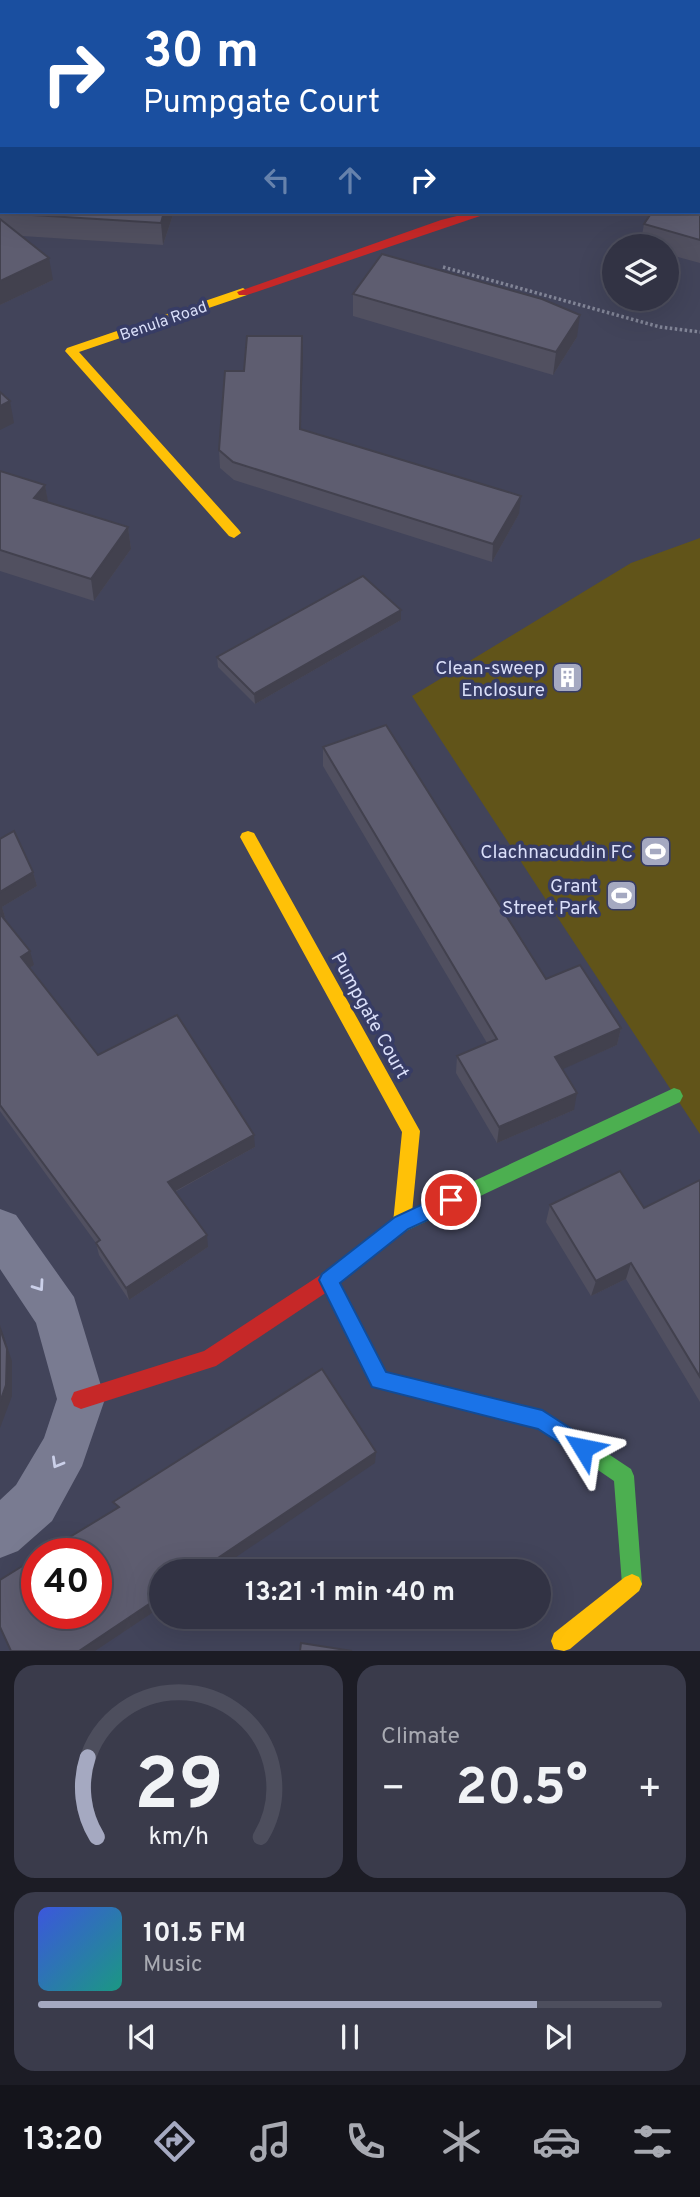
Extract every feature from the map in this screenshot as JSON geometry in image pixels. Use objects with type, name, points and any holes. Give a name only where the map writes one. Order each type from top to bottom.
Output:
[{"type":"street","name":"Benula Road","points":[[234,533],[71,351],[445,222],[478,214]]},
{"type":"street","name":"Pumpgate Court","points":[[248,838],[411,1131],[402,1223]]},
{"type":"street","points":[[82,1399],[209,1359],[329,1280],[402,1223],[674,1096]]},
{"type":"street","points":[[0,1230],[57,1312],[82,1399],[65,1449],[34,1503],[0,1532]]},
{"type":"street","points":[[329,1280],[379,1380],[542,1420],[624,1476],[633,1583],[562,1641]]},
{"type":"path","points":[[372,248],[660,327],[700,332]]},
{"type":"shaded area","name":"Grant Street Park","points":[[700,538],[700,1134],[412,696],[631,563]]},
{"type":"building","points":[[16,214],[163,214],[161,223]]},
{"type":"building","points":[[651,214],[700,214],[700,240],[644,224]]},
{"type":"building","points":[[0,219],[49,258],[0,281]]},
{"type":"building","points":[[382,254],[542,299],[580,315],[556,352],[353,294]]},
{"type":"building","points":[[247,336],[302,336],[300,429],[521,496],[493,544],[233,462],[219,450],[225,371],[244,371]]},
{"type":"building","points":[[0,392],[10,401],[0,406]]},
{"type":"building","points":[[0,471],[45,485],[34,498],[128,527],[91,579],[0,550]]},
{"type":"building","points":[[363,576],[401,610],[254,694],[217,657]]},
{"type":"building","points":[[386,725],[546,979],[580,965],[621,1028],[555,1057],[577,1093],[499,1127],[457,1056],[497,1039],[323,747]]},
{"type":"building","points":[[14,831],[33,872],[0,892],[0,839]]},
{"type":"building","points":[[0,914],[30,951],[21,957],[98,1055],[177,1015],[254,1135],[168,1182],[207,1235],[126,1288],[96,1243],[100,1240],[0,1105]]},
{"type":"building","points":[[620,1171],[644,1208],[700,1180],[700,1377],[631,1263],[596,1281],[550,1205]]},
{"type":"building","points":[[0,1329],[7,1349],[6,1385],[0,1402]]},
{"type":"building","points":[[322,1369],[376,1452],[216,1559],[149,1559],[149,1604],[112,1629],[112,1538],[68,1538],[119,1507],[113,1502]]},
{"type":"building","points":[[21,1567],[21,1629],[112,1629],[79,1651],[11,1651],[0,1627],[0,1580]]},
{"type":"building","points":[[301,1643],[352,1651],[300,1651]]},
{"type":"traffic: fast","points":[[399,1225],[674,1096]]},
{"type":"traffic: fast","points":[[329,1280],[379,1380],[542,1420],[624,1476],[632,1584]]},
{"type":"traffic: slow","points":[[234,533],[71,351],[243,292]]},
{"type":"traffic: slow","points":[[248,837],[411,1131],[402,1223]]},
{"type":"traffic: slow","points":[[562,1641],[632,1584]]},
{"type":"traffic: jam","points":[[243,292],[445,222],[478,214]]},
{"type":"traffic: jam","points":[[81,1399],[209,1359],[329,1280],[399,1225]]},
{"type":"place","name":"Clean-sweep Enclosure","points":[[568,678]]},
{"type":"place","name":"Clachnacuddin FC","points":[[656,851]]},
{"type":"place","name":"Grant Street Park","points":[[621,896]]},
{"type":"route","points":[[451,1200],[402,1223],[329,1280],[379,1380],[542,1420],[583,1448]]}]
